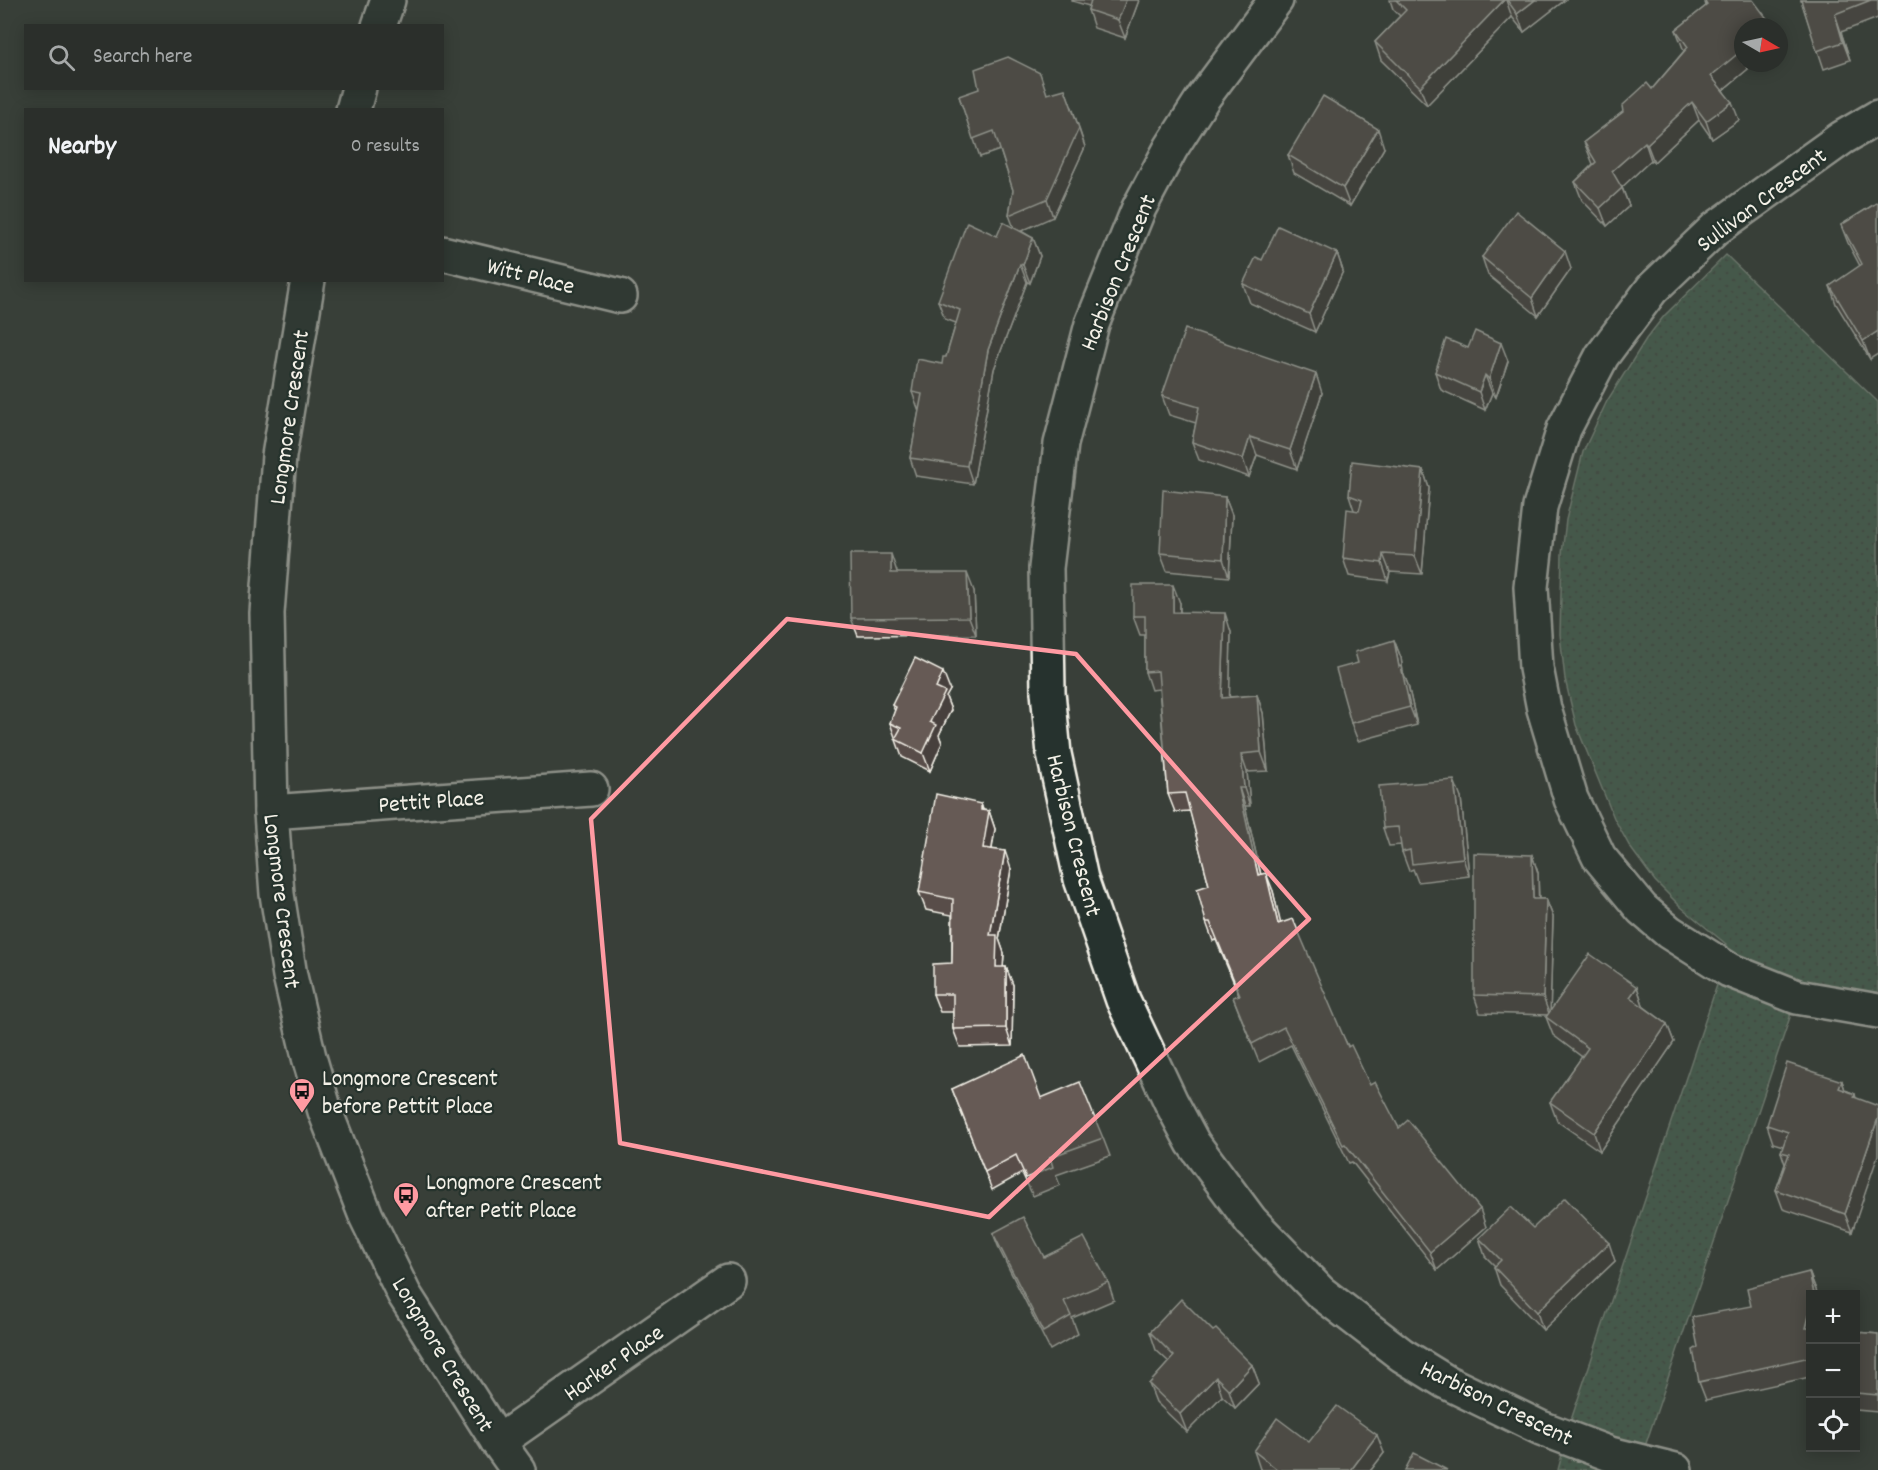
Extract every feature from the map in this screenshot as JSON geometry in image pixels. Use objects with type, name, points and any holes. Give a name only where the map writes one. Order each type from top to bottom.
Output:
[{"type":"street","points":[[380,24],[388,0]]},
{"type":"street","name":"Harbison Crescent","points":[[1276,0],[1203,98],[1171,148],[1139,208],[1092,324],[1061,444],[1046,567],[1048,692],[1054,754],[1081,879],[1124,1000],[1170,1102],[1193,1143],[1251,1221],[1320,1293],[1402,1355],[1446,1382],[1541,1428],[1610,1454],[1675,1470]]},
{"type":"street","points":[[354,108],[358,90]]},
{"type":"street","name":"Sullivan Crescent","points":[[1878,117],[1842,138],[1715,229],[1652,289],[1602,356],[1564,429],[1540,507],[1531,587],[1536,668],[1544,709],[1571,799],[1599,857],[1642,909],[1669,932],[1729,970],[1797,997],[1878,1011]]},
{"type":"street","name":"Witt Place","points":[[444,253],[620,296]]},
{"type":"street","name":"Longmore Crescent","points":[[308,282],[279,456],[267,613],[271,812],[277,894],[290,976],[309,1057],[334,1137],[366,1216],[404,1294],[518,1470]]},
{"type":"street","name":"Pettit Place","points":[[271,812],[591,789]]},
{"type":"street","name":"Harker Place","points":[[498,1442],[728,1281]]},
{"type":"highlighted area","points":[[787,619],[1076,654],[1309,919],[989,1217],[620,1143],[591,819]]},
{"type":"green space","points":[[1726,255],[1878,402],[1878,996],[1851,993],[1794,978],[1790,1017],[1637,1470],[1558,1470],[1571,1420],[1717,985],[1726,944],[1681,907],[1655,881],[1630,847],[1614,818],[1576,725],[1565,679],[1560,634],[1562,554],[1566,520],[1583,452],[1607,401],[1646,339],[1664,316]]},
{"type":"building","points":[[1091,0],[1126,0],[1118,20],[1088,10]]},
{"type":"building","points":[[1396,0],[1504,0],[1420,87],[1375,42],[1406,10]]},
{"type":"building","points":[[1507,0],[1535,0],[1517,14]]},
{"type":"building","points":[[1708,0],[1753,0],[1767,18],[1734,18],[1734,57],[1711,76],[1732,102],[1706,121],[1692,102],[1647,144],[1645,142],[1612,171],[1622,188],[1600,208],[1575,182],[1596,162],[1584,142],[1623,112],[1622,106],[1647,83],[1652,89],[1688,47],[1676,30],[1707,5],[1705,2]]},
{"type":"building","points":[[1801,0],[1871,0],[1835,14],[1843,42],[1817,51]]},
{"type":"building","points":[[1008,57],[1040,73],[1047,94],[1065,89],[1079,128],[1047,199],[1009,215],[1013,190],[994,131],[973,139],[959,96],[979,89],[975,69]]},
{"type":"building","points":[[1323,96],[1378,129],[1343,188],[1288,155]]},
{"type":"building","points":[[1878,202],[1878,331],[1863,341],[1830,286],[1862,264],[1841,225]]},
{"type":"building","points":[[1516,211],[1565,251],[1532,298],[1482,257]]},
{"type":"building","points":[[967,222],[997,236],[1003,222],[1033,238],[1023,265],[1020,264],[988,350],[967,466],[910,458],[922,394],[912,392],[917,359],[942,364],[943,357],[946,357],[960,310],[938,301]]},
{"type":"building","points":[[1278,226],[1337,253],[1309,314],[1243,284],[1256,257],[1262,260]]},
{"type":"building","points":[[1185,329],[1316,374],[1290,450],[1250,437],[1243,459],[1192,442],[1199,407],[1162,396]]},
{"type":"building","points":[[1475,331],[1501,343],[1489,379],[1485,375],[1479,392],[1435,372],[1446,339],[1468,348]]},
{"type":"building","points":[[1352,461],[1423,470],[1415,556],[1383,554],[1382,563],[1343,558],[1347,509],[1359,511],[1362,500],[1349,495]]},
{"type":"building","points":[[1163,490],[1225,497],[1223,559],[1160,553]]},
{"type":"building","points":[[850,554],[891,554],[891,573],[967,573],[969,617],[851,618]]},
{"type":"building","points":[[1133,585],[1173,585],[1173,612],[1225,613],[1222,698],[1257,695],[1261,752],[1241,754],[1244,788],[1239,788],[1258,875],[1266,873],[1278,924],[1293,919],[1348,1047],[1351,1045],[1370,1085],[1375,1082],[1399,1128],[1408,1120],[1480,1209],[1430,1252],[1345,1144],[1343,1145],[1284,1027],[1252,1044],[1233,997],[1240,995],[1210,922],[1206,922],[1197,889],[1209,885],[1185,793],[1168,794],[1158,671],[1145,672],[1145,616],[1133,616]]},
{"type":"building","points":[[1394,640],[1410,707],[1351,723],[1336,669],[1358,663],[1355,652]]},
{"type":"building","points":[[915,658],[943,672],[936,688],[945,692],[930,722],[936,725],[923,753],[895,739],[901,728],[890,723],[896,707],[892,705]]},
{"type":"building","points":[[1454,780],[1463,858],[1412,864],[1410,850],[1402,852],[1398,827],[1383,828],[1379,786]]},
{"type":"building","points":[[936,794],[981,804],[981,810],[989,811],[983,848],[1005,851],[990,935],[997,935],[996,967],[1006,967],[1006,1028],[953,1029],[953,994],[933,994],[933,964],[952,963],[953,899],[919,892]]},
{"type":"building","points":[[1474,853],[1532,855],[1533,899],[1546,899],[1543,997],[1474,995]]},
{"type":"building","points":[[1590,954],[1637,987],[1630,997],[1667,1024],[1594,1133],[1550,1102],[1588,1048],[1546,1017]]},
{"type":"building","points":[[1025,1055],[1041,1098],[1080,1082],[1103,1138],[1050,1157],[1053,1167],[1026,1178],[1016,1155],[985,1172],[952,1089]]},
{"type":"building","points":[[1787,1063],[1842,1081],[1839,1088],[1855,1094],[1854,1097],[1878,1106],[1878,1118],[1845,1214],[1776,1190],[1789,1154],[1781,1152],[1788,1132],[1767,1125]]},
{"type":"building","points":[[1565,1198],[1609,1243],[1537,1312],[1494,1267],[1501,1260],[1479,1238],[1511,1207],[1533,1228]]},
{"type":"building","points":[[1023,1217],[1044,1257],[1084,1237],[1108,1282],[1064,1301],[1071,1316],[1043,1332],[993,1233]]},
{"type":"building","points":[[1809,1272],[1813,1290],[1806,1290],[1806,1358],[1699,1382],[1693,1350],[1698,1347],[1692,1317],[1751,1306],[1747,1288]]},
{"type":"building","points":[[1181,1299],[1213,1331],[1216,1329],[1252,1365],[1229,1390],[1216,1377],[1180,1414],[1149,1384],[1174,1356],[1150,1332]]},
{"type":"building","points":[[1860,1332],[1878,1334],[1878,1395],[1860,1393]]},
{"type":"building","points":[[1337,1406],[1377,1435],[1351,1470],[1278,1470],[1254,1451],[1277,1418],[1309,1442]]},
{"type":"building","points":[[1414,1453],[1447,1470],[1405,1470]]},
{"type":"place","name":"Longmore Crescent before Pettit Place","points":[[302,1114]]},
{"type":"place","name":"Longmore Crescent after Petit Place","points":[[406,1218]]}]
